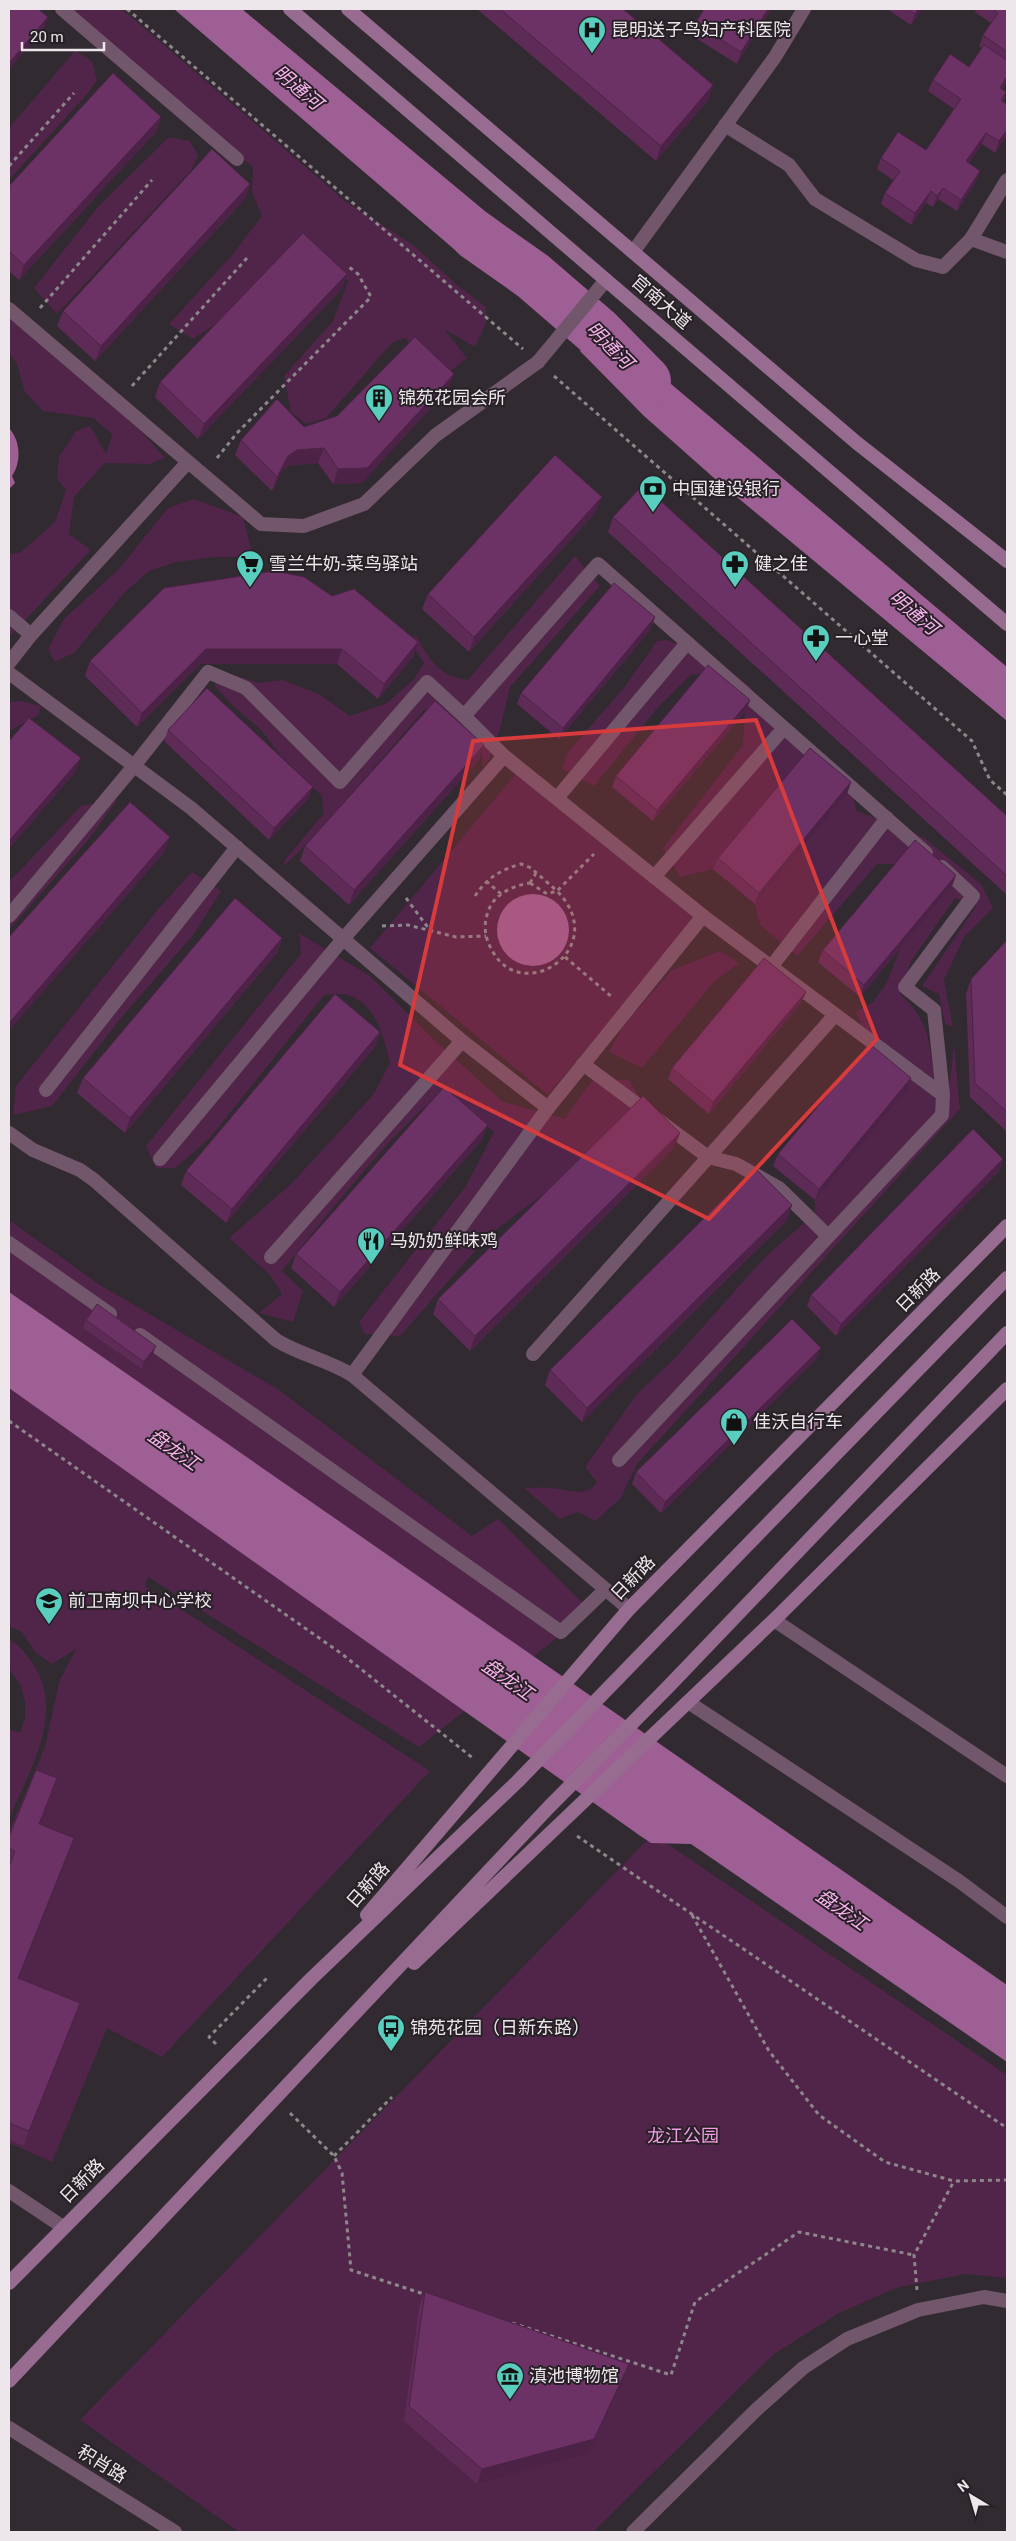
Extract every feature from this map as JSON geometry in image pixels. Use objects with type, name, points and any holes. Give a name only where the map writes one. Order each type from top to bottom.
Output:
[{"type":"main road","name":"官南大道","points":[[290,9],[1007,624]]},
{"type":"main road","name":"官南大道","points":[[348,9],[857,443],[1007,561]]},
{"type":"main road","name":"日新路","points":[[311,1979],[629,1609],[1007,1226]]},
{"type":"main road","name":"日新路","points":[[9,2283],[311,1979],[518,1781],[1007,1278]]},
{"type":"main road","points":[[298,2074],[549,1807],[668,1687],[1007,1333]]},
{"type":"main road","points":[[9,2381],[298,2074],[774,1620],[1007,1389]]},
{"type":"street","points":[[62,9],[237,159]]},
{"type":"street","points":[[633,252],[775,57],[804,9]]},
{"type":"street","points":[[725,126],[789,165],[815,199],[916,260],[943,268],[971,238],[1007,180]]},
{"type":"street","points":[[971,238],[1007,252]]},
{"type":"street","points":[[9,309],[261,524],[304,526],[364,504],[436,435],[538,362],[606,280]]},
{"type":"street","points":[[9,663],[31,635],[188,462]]},
{"type":"street","points":[[464,716],[598,564],[973,896],[904,987],[934,1010],[943,1095],[942,1115],[619,1460]]},
{"type":"street","points":[[9,616],[31,635]]},
{"type":"street","points":[[557,798],[688,643]]},
{"type":"street","points":[[9,916],[134,766],[208,672],[246,688],[340,782],[427,682],[504,756],[654,877],[703,916],[943,1095]]},
{"type":"street","points":[[9,673],[191,808],[462,1041],[548,1108]]},
{"type":"street","points":[[654,877],[784,728]]},
{"type":"street","points":[[160,1159],[343,939],[504,756]]},
{"type":"street","points":[[771,967],[887,818]]},
{"type":"street","points":[[46,1090],[236,847]]},
{"type":"street","points":[[352,1375],[548,1108],[703,916]]},
{"type":"street","points":[[534,1354],[835,1015]]},
{"type":"street","points":[[271,1257],[462,1041]]},
{"type":"street","points":[[583,1064],[708,1157],[736,1164],[779,1188],[828,1236]]},
{"type":"street","points":[[9,1133],[33,1150],[80,1170],[94,1180],[276,1340],[290,1349],[338,1366],[352,1375],[629,1609]]},
{"type":"street","points":[[9,1243],[561,1632],[605,1590]]},
{"type":"street","points":[[774,1620],[1007,1776]]},
{"type":"street","points":[[688,1702],[958,1881],[1007,1917]]},
{"type":"street","points":[[9,2191],[63,2227]]},
{"type":"street","points":[[633,2532],[756,2410],[803,2368],[847,2339],[918,2310],[984,2297],[1007,2301]]},
{"type":"street","name":"积肖路","points":[[9,2428],[175,2532]]},
{"type":"path","points":[[127,9],[538,362],[972,741],[990,780],[1007,795]]},
{"type":"path","points":[[9,166],[74,93]]},
{"type":"path","points":[[26,323],[152,180]]},
{"type":"path","points":[[143,372],[247,258]]},
{"type":"path","points":[[204,474],[237,433],[372,297],[358,274],[349,267]]},
{"type":"path","points":[[475,896],[485,881],[502,870],[521,864],[536,873],[557,891],[567,902],[573,914],[575,928],[573,943],[565,957],[553,967],[538,972],[522,972],[507,967],[496,957],[486,936],[487,914],[494,901],[501,894],[517,885],[530,883],[546,894],[557,891],[609,840]]},
{"type":"path","points":[[530,883],[536,873]]},
{"type":"path","points":[[486,881],[501,894]]},
{"type":"path","points":[[385,892],[404,895],[429,928]]},
{"type":"path","points":[[385,926],[408,925],[429,928],[456,937],[486,936]]},
{"type":"path","points":[[565,957],[609,995]]},
{"type":"path","points":[[9,1420],[342,1654],[495,1766]]},
{"type":"path","points":[[560,1824],[1007,2128]]},
{"type":"path","points":[[692,1914],[769,2051],[818,2115],[885,2162],[954,2181],[1007,2180]]},
{"type":"path","points":[[209,2037],[268,1977]]},
{"type":"path","points":[[334,2156],[392,2097]]},
{"type":"path","points":[[274,2098],[334,2156],[342,2172],[351,2270],[436,2298]]},
{"type":"path","points":[[918,2310],[914,2255],[954,2181]]},
{"type":"path","points":[[511,2322],[671,2375],[695,2302],[798,2232],[914,2255]]},
{"type":"highlighted area","points":[[756,720],[877,1039],[709,1219],[400,1065],[473,741]]},
{"type":"green space","points":[[72,9],[122,9],[345,201],[413,245],[457,285],[486,307],[486,323],[475,347],[444,329],[467,358],[449,372],[404,338],[392,343],[326,418],[306,424],[291,412],[284,376],[333,321],[348,281],[325,253],[298,238],[226,317],[193,339],[169,324],[232,255],[262,216],[252,192],[253,167]]},
{"type":"green space","points":[[75,51],[92,61],[97,80],[89,92],[9,180],[9,128]]},
{"type":"green space","points":[[169,137],[190,141],[198,155],[192,169],[57,314],[34,288],[98,207]]},
{"type":"green space","points":[[9,314],[31,335],[84,376],[108,398],[165,458],[150,464],[105,463],[74,497],[69,534],[91,550],[9,637],[9,555],[21,552],[55,522],[66,490],[57,479],[59,457],[76,431],[90,426],[106,454],[112,434],[93,418],[43,411],[25,392],[17,364],[9,353]]},
{"type":"green space","points":[[194,499],[243,517],[253,557],[216,557],[176,562],[149,571],[123,594],[75,652],[55,662],[48,649],[64,619],[118,570],[168,508]]},
{"type":"green space","points":[[575,556],[600,586],[510,687],[500,729],[489,759],[483,768],[482,754],[475,743],[442,714],[425,709],[314,837],[285,865],[284,861],[324,813],[322,796],[281,756],[261,730],[231,704],[215,686],[218,670],[258,683],[283,680],[319,694],[350,716],[387,703],[414,679],[424,663],[415,649],[415,634],[436,665],[449,675],[468,680]]},
{"type":"green space","points":[[667,640],[711,656],[751,688],[773,723],[851,791],[857,811],[923,837],[981,884],[993,908],[964,937],[944,980],[953,1027],[945,1024],[939,994],[922,986],[977,905],[955,898],[912,960],[899,993],[923,1023],[929,1043],[935,1080],[950,1082],[954,1044],[960,1109],[637,1464],[620,1499],[595,1521],[578,1512],[560,1519],[524,1488],[549,1488],[576,1492],[593,1487],[597,1482],[585,1467],[636,1395],[676,1357],[766,1256],[815,1214],[815,1200],[909,1085],[874,1053],[856,1012],[873,1002],[886,984],[901,947],[900,864],[877,864],[797,956],[760,925],[755,904],[713,869],[680,877],[663,848],[743,745],[745,711],[709,672],[691,675],[659,706],[594,786],[562,769],[568,752],[623,689],[657,641]]},
{"type":"green space","points":[[21,701],[41,706],[39,715],[9,731],[9,702]]},
{"type":"green space","points":[[519,770],[696,917],[548,1095],[370,948]]},
{"type":"green space","points":[[117,800],[89,839],[9,930],[9,882],[81,806]]},
{"type":"green space","points":[[192,872],[221,891],[194,934],[121,1018],[52,1106],[13,1115],[16,1086],[160,907]]},
{"type":"green space","points":[[299,933],[370,976],[429,1035],[503,1102],[565,1119],[583,1092],[595,1079],[629,1080],[655,1123],[554,1186],[489,1235],[400,1336],[365,1334],[359,1322],[466,1186],[494,1132],[444,1090],[421,1110],[379,1154],[282,1271],[303,1291],[293,1322],[259,1313],[282,1294],[270,1275],[229,1238],[291,1184],[373,1095],[390,1063],[385,1042],[377,1023],[366,1006],[358,1000],[345,994],[324,995],[210,1138],[175,1168],[156,1168],[146,1146],[301,954]]},
{"type":"green space","points":[[720,951],[739,963],[713,983],[642,1068],[609,1052],[623,1026],[672,970]]},
{"type":"green space","points":[[9,1220],[100,1285],[279,1390],[472,1536],[498,1519],[591,1611],[419,1747],[148,1577],[145,1586],[430,1771],[162,2057],[107,2028],[52,2162],[9,2143],[9,1831],[45,1747],[59,1682],[76,1649],[52,1664],[35,1652],[22,1632],[9,1626]]},
{"type":"green space","points":[[9,1639],[22,1650],[33,1664],[42,1683],[46,1702],[41,1742],[9,1819],[9,1729],[20,1733],[25,1718],[25,1702],[21,1686],[9,1668]]},
{"type":"green space","name":"龙江公园","points":[[653,1834],[1007,2075],[1007,2278],[965,2274],[896,2288],[837,2314],[773,2355],[593,2532],[239,2532],[80,2420]]},
{"type":"water","points":[[174,9],[242,9],[486,212],[547,258],[517,293],[455,250]]},
{"type":"water","points":[[611,316],[671,384],[1007,667],[1007,721],[714,478],[644,416],[580,351]]},
{"type":"water","points":[[9,428],[16,438],[18,457],[12,476],[15,483],[9,489]]},
{"type":"water","points":[[533,894],[553,900],[563,910],[569,930],[563,950],[553,960],[533,966],[513,960],[503,950],[497,930],[503,910],[513,900]]},
{"type":"water","name":"盘龙江","points":[[9,1292],[1007,1985],[1007,2062],[691,1844],[651,1843],[639,1835],[9,1388]]},
{"type":"building","points":[[9,9],[38,9],[48,17],[9,63]]},
{"type":"building","name":"昆明送子鸟妇产科医院","points":[[500,9],[623,9],[713,85],[661,146]]},
{"type":"building","points":[[704,9],[768,9],[741,52],[695,24]]},
{"type":"building","points":[[908,9],[918,9],[915,14]]},
{"type":"building","points":[[992,9],[1007,9],[1007,52],[983,35],[998,13]]},
{"type":"building","points":[[984,45],[1007,60],[1007,76],[1000,88],[1006,92],[1001,100],[1007,105],[1007,130],[999,141],[986,133],[966,161],[980,171],[961,200],[943,188],[937,196],[931,191],[915,213],[885,193],[900,171],[881,158],[898,132],[926,150],[961,99],[933,80],[950,54],[969,67]]},
{"type":"building","points":[[113,73],[161,117],[24,265],[9,251],[9,186]]},
{"type":"building","points":[[212,149],[250,184],[101,346],[63,311]]},
{"type":"building","points":[[303,233],[347,274],[204,424],[160,382]]},
{"type":"building","name":"锦苑花园会所","points":[[415,337],[454,374],[367,468],[338,469],[324,448],[297,450],[288,456],[277,477],[241,440],[277,399],[304,427],[337,416]]},
{"type":"building","points":[[555,455],[602,497],[474,637],[428,594]]},
{"type":"building","points":[[643,485],[1007,816],[1007,876],[613,517]]},
{"type":"building","points":[[274,571],[304,577],[332,596],[354,589],[418,642],[384,684],[342,649],[206,649],[142,713],[90,661],[164,588]]},
{"type":"building","points":[[614,583],[655,617],[563,728],[521,693]]},
{"type":"building","points":[[708,665],[750,700],[657,810],[616,776]]},
{"type":"building","points":[[207,688],[313,787],[274,828],[168,730]]},
{"type":"building","points":[[435,701],[484,745],[354,890],[305,846]]},
{"type":"building","points":[[29,718],[81,758],[9,841],[9,741]]},
{"type":"building","points":[[810,748],[851,782],[759,893],[718,858]]},
{"type":"building","points":[[130,802],[170,837],[9,1023],[9,937]]},
{"type":"building","points":[[915,840],[956,875],[864,985],[823,950]]},
{"type":"building","points":[[235,898],[282,938],[130,1118],[83,1078]]},
{"type":"building","points":[[1007,940],[1007,1112],[975,1083],[971,979]]},
{"type":"building","points":[[764,958],[806,992],[713,1102],[672,1068]]},
{"type":"building","points":[[335,994],[380,1032],[232,1209],[186,1171]]},
{"type":"building","points":[[870,1044],[911,1078],[819,1189],[778,1154]]},
{"type":"building","points":[[444,1087],[488,1125],[340,1292],[296,1254]]},
{"type":"building","points":[[643,1096],[680,1133],[475,1336],[438,1299]]},
{"type":"building","points":[[973,1129],[1003,1159],[841,1324],[811,1295]]},
{"type":"building","points":[[755,1168],[792,1205],[587,1408],[550,1370]]},
{"type":"building","points":[[97,1304],[156,1346],[144,1362],[86,1320]]},
{"type":"building","points":[[792,1319],[821,1348],[665,1502],[636,1472]]},
{"type":"building","points":[[36,1770],[57,1778],[39,1824],[74,1838],[18,1978],[80,2003],[29,2131],[9,2123],[9,1867],[15,1851],[9,1848],[9,1837]]},
{"type":"building","name":"滇池博物馆","points":[[425,2292],[629,2364],[594,2439],[482,2469],[409,2406]]},
{"type":"waterway","name":"明通河","points":[[475,235],[533,276],[598,332],[646,381]]},
{"type":"place","name":"昆明送子鸟妇产科医院","points":[[592,54]]},
{"type":"place","name":"锦苑花园会所","points":[[379,422]]},
{"type":"place","name":"中国建设银行","points":[[653,513]]},
{"type":"place","name":"雪兰牛奶-菜鸟驿站","points":[[250,588]]},
{"type":"place","name":"健之佳","points":[[735,588]]},
{"type":"place","name":"一心堂","points":[[816,662]]},
{"type":"place","name":"马奶奶鲜味鸡","points":[[371,1265]]},
{"type":"place","name":"佳沃自行车","points":[[734,1446]]},
{"type":"place","name":"前卫南坝中心学校","points":[[49,1625]]},
{"type":"place","name":"锦苑花园（日新东路）","points":[[391,2052]]},
{"type":"place","name":"滇池博物馆","points":[[510,2400]]}]
